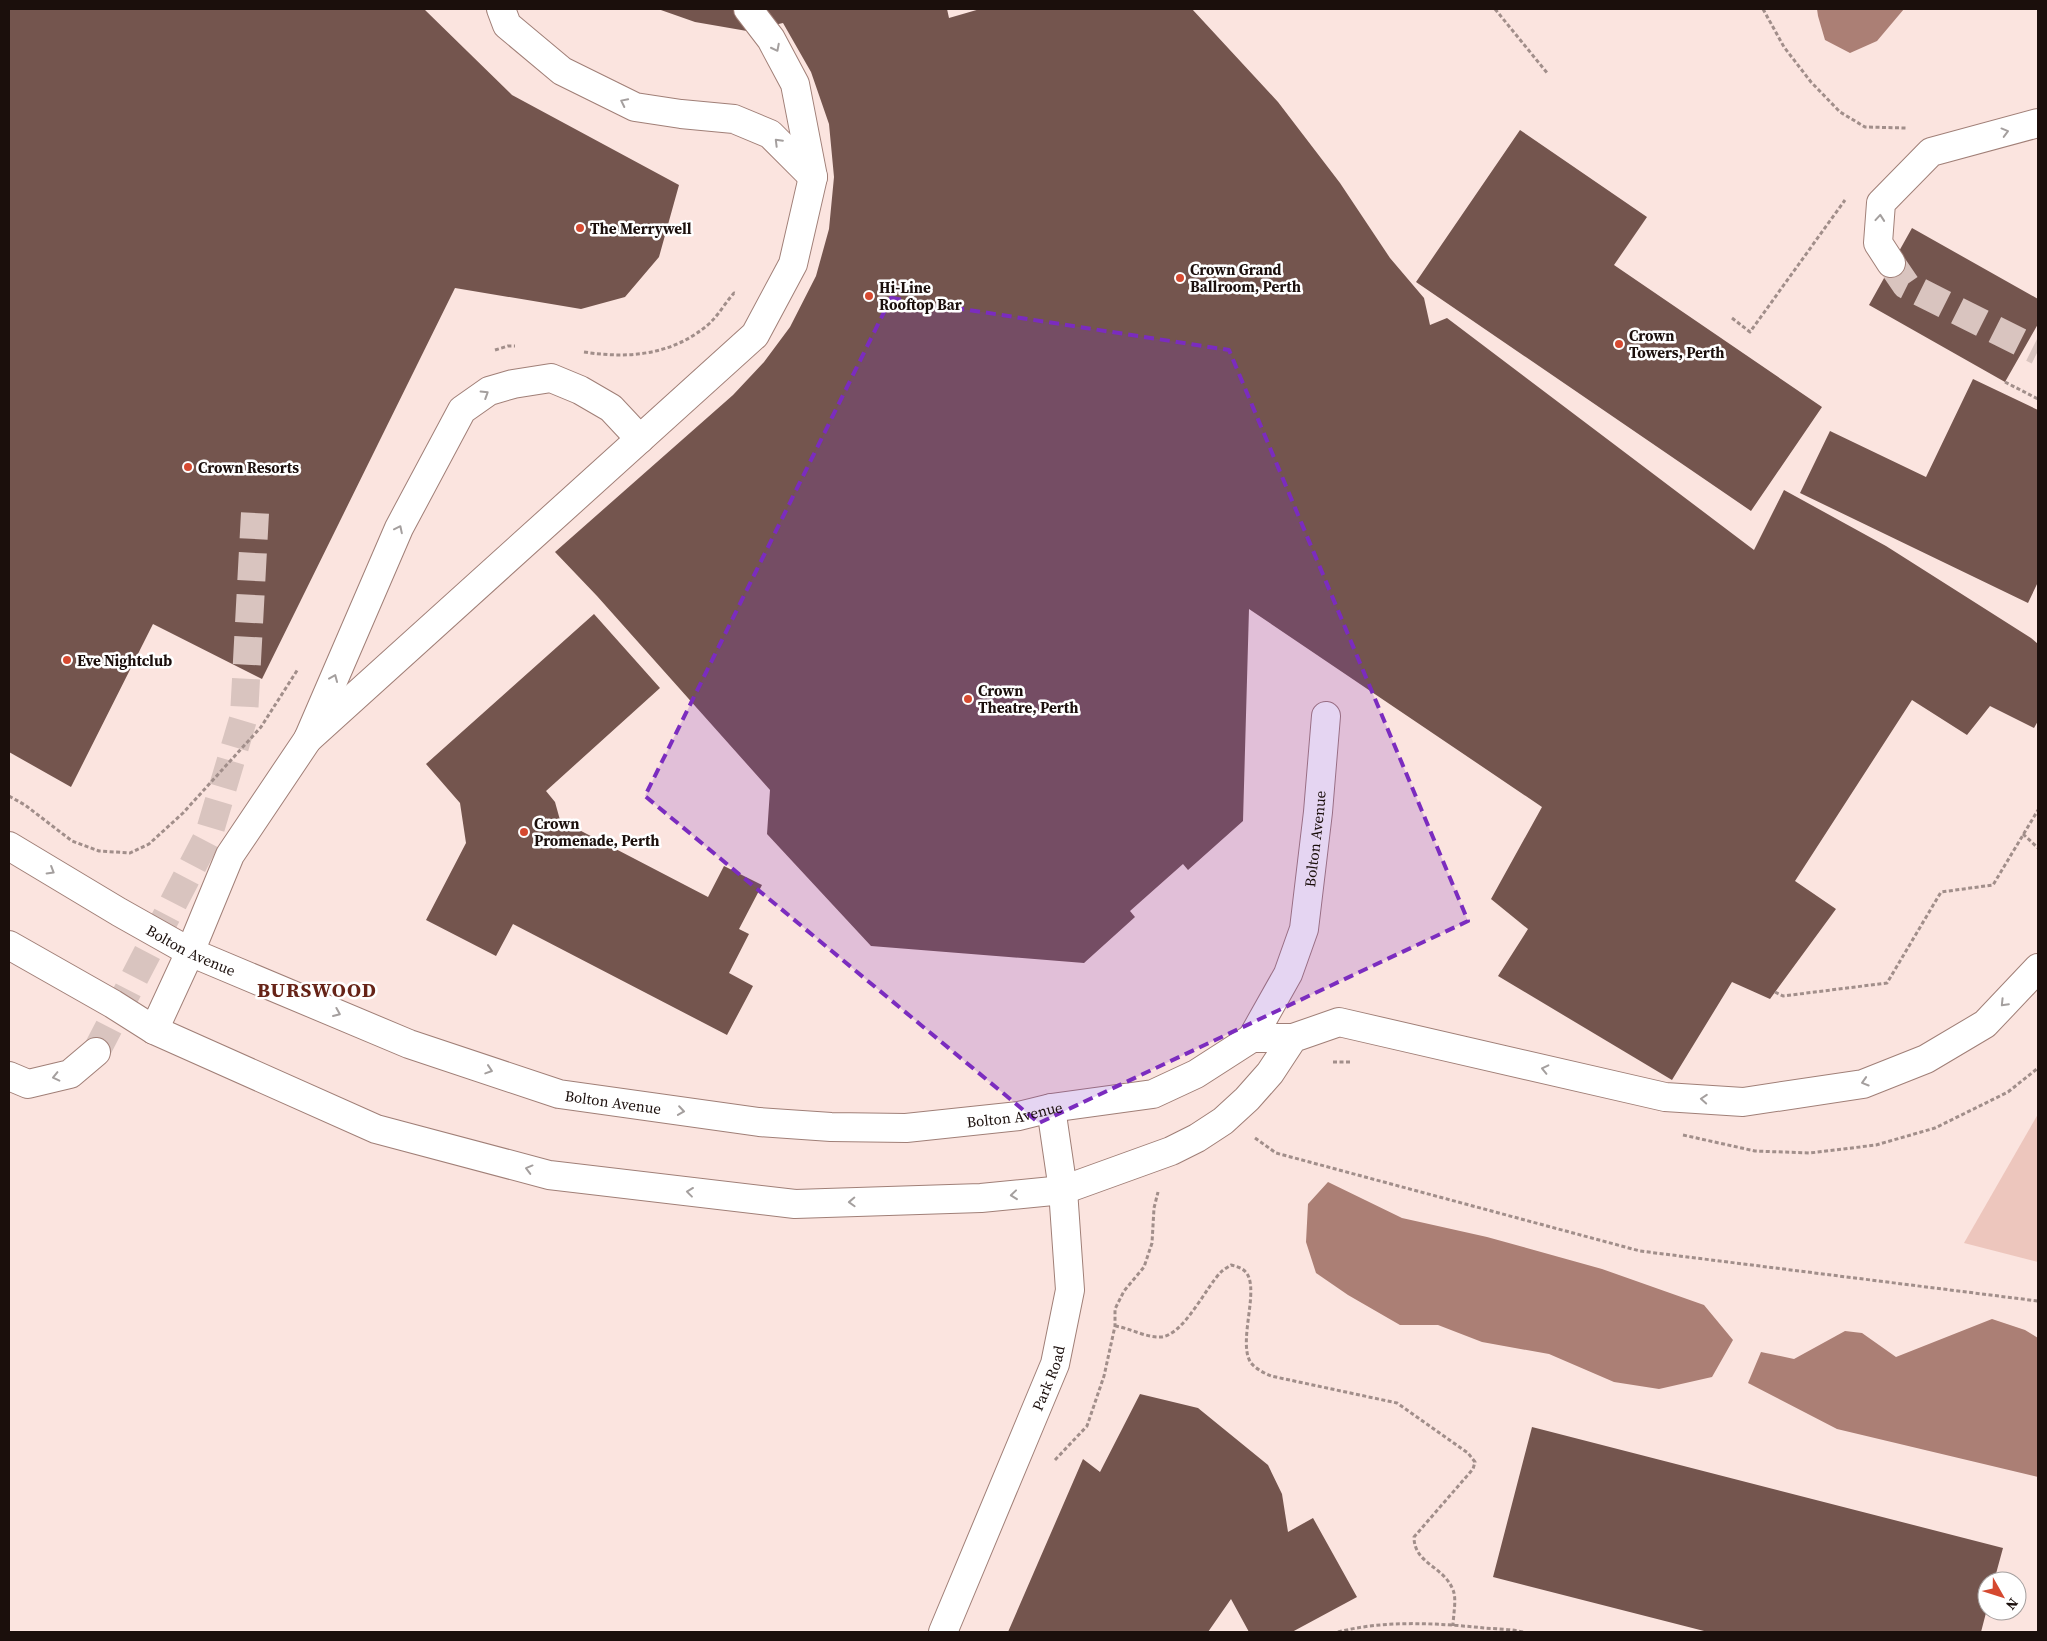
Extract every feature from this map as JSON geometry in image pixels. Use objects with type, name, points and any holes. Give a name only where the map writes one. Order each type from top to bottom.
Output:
[{"type":"street","points":[[501,9],[507,25],[562,71],[634,107],[734,119],[770,134],[813,177]]},
{"type":"street","points":[[308,739],[755,335],[793,264],[813,177],[795,84],[771,39],[748,9]]},
{"type":"street","points":[[1891,263],[1878,243],[1881,203],[1931,152],[2038,122]]},
{"type":"street","points":[[154,1030],[190,952],[230,855],[308,739],[399,528],[462,410],[489,391],[513,384],[551,378],[580,390],[611,408],[640,439]]},
{"type":"street","name":"Bolton Avenue","points":[[9,846],[190,952],[409,1044],[559,1094],[759,1122],[831,1128],[906,1128],[1019,1116],[1051,1108],[1153,1094],[1202,1071],[1252,1038],[1288,974],[1304,929],[1318,812],[1326,716]]},
{"type":"street","points":[[9,946],[113,1004],[154,1030],[376,1129],[549,1174],[795,1204],[981,1198],[1063,1190],[1171,1151],[1223,1121],[1247,1099],[1270,1073],[1294,1038]]},
{"type":"street","points":[[1252,1038],[1294,1038],[1339,1022],[1666,1097],[1743,1102],[1863,1084],[1926,1059],[1984,1024],[2037,964]]},
{"type":"street","points":[[9,1076],[28,1084],[70,1074],[96,1052]]},
{"type":"street","name":"Park Road","points":[[943,1632],[1055,1364],[1070,1290],[1063,1190],[1051,1108]]},
{"type":"path","points":[[1495,9],[1548,74]]},
{"type":"path","points":[[1763,9],[1784,47],[1811,82],[1840,112],[1865,127],[1906,128]]},
{"type":"path","points":[[1732,318],[1750,332],[1848,196]]},
{"type":"path","points":[[2005,382],[2038,399]]},
{"type":"path","points":[[1775,992],[1783,996],[1887,983],[1941,892],[1993,885],[2038,810]]},
{"type":"path","points":[[2024,834],[2038,848]]},
{"type":"path","points":[[1253,1137],[1276,1153],[1640,1251],[2038,1301]]},
{"type":"path","points":[[1054,1461],[1087,1426],[1104,1376],[1115,1326],[1116,1309],[1124,1291],[1144,1267],[1152,1243],[1154,1208],[1160,1188]]},
{"type":"path","points":[[1115,1326],[1163,1337],[1189,1316],[1222,1271],[1231,1265],[1244,1269],[1250,1278],[1246,1333],[1251,1363],[1270,1376],[1397,1403],[1468,1453],[1475,1462],[1473,1469],[1414,1537],[1414,1548],[1420,1556],[1442,1574],[1453,1590],[1453,1626]]},
{"type":"path","points":[[1338,1632],[1354,1628],[1391,1624],[1453,1626],[1523,1632]]},
{"type":"highlighted area","points":[[891,298],[1229,350],[1468,921],[1039,1123],[645,796]]},
{"type":"shaded area","points":[[1817,9],[1904,9],[1877,41],[1850,53],[1825,40]]},
{"type":"shaded area","points":[[2038,1114],[2038,1262],[1964,1243]]},
{"type":"shaded area","points":[[1328,1182],[1402,1218],[1487,1237],[1602,1269],[1704,1305],[1733,1340],[1712,1377],[1659,1389],[1614,1382],[1549,1354],[1482,1342],[1438,1325],[1400,1325],[1348,1295],[1316,1273],[1306,1242],[1308,1204]]},
{"type":"shaded area","points":[[1992,1319],[2025,1330],[2038,1338],[2038,1477],[1837,1429],[1748,1383],[1761,1352],[1794,1359],[1845,1331],[1862,1333],[1896,1357]]},
{"type":"building","name":"Crown Resorts","points":[[9,9],[424,9],[512,95],[679,185],[659,257],[625,297],[581,309],[455,288],[262,679],[153,624],[71,787],[9,752]]},
{"type":"building","points":[[658,9],[947,9],[949,18],[980,9],[1192,9],[1278,102],[1340,183],[1390,258],[1424,298],[1430,325],[1447,318],[1754,550],[1784,490],[1886,546],[2031,638],[2038,644],[2038,721],[2034,728],[1990,706],[1967,735],[1912,700],[1795,881],[1836,909],[1770,999],[1732,982],[1672,1080],[1498,976],[1528,929],[1491,899],[1542,807],[1249,609],[1243,821],[1188,870],[1183,864],[1130,911],[1135,917],[1084,963],[871,946],[767,834],[770,790],[597,596],[555,552],[733,395],[764,362],[790,327],[816,276],[829,229],[834,177],[829,124],[811,72],[783,23],[747,31],[695,22]]},
{"type":"building","name":"Crown Towers, Perth","points":[[1520,130],[1647,217],[1614,265],[1822,407],[1751,511],[1416,282]]},
{"type":"building","points":[[1912,228],[2038,299],[2038,324],[2005,382],[1869,305]]},
{"type":"building","points":[[1973,379],[2038,410],[2038,582],[2028,603],[1800,493],[1830,431],[1926,477]]},
{"type":"building","name":"Crown Promenade, Perth","points":[[594,614],[660,688],[546,791],[555,802],[560,820],[708,897],[724,866],[762,885],[739,929],[749,934],[729,973],[753,986],[727,1035],[513,924],[496,956],[426,920],[466,843],[460,803],[426,764]]},
{"type":"building","points":[[1140,1394],[1198,1408],[1268,1465],[1282,1494],[1288,1532],[1313,1518],[1357,1597],[1292,1632],[1249,1632],[1231,1599],[1208,1632],[1008,1632],[1083,1459],[1100,1472]]},
{"type":"building","points":[[1532,1427],[2003,1548],[1997,1571],[1977,1571],[1977,1621],[1984,1621],[1981,1632],[1708,1632],[1493,1577]]},
{"type":"tunnel","points":[[1891,263],[1906,285],[2038,351]]},
{"type":"tunnel","points":[[96,1052],[209,834],[244,716],[255,513]]},
{"type":"place","name":"The Merrywell","points":[[580,228]]},
{"type":"place","name":"Crown Grand Ballroom, Perth","points":[[1180,278]]},
{"type":"place","name":"Hi-Line Rooftop Bar","points":[[869,296]]},
{"type":"place","name":"Crown Towers, Perth","points":[[1619,344]]},
{"type":"place","name":"Crown Resorts","points":[[188,467]]},
{"type":"place","name":"Eve Nightclub","points":[[67,660]]},
{"type":"place","name":"Crown Theatre, Perth","points":[[968,699]]},
{"type":"place","name":"Crown Promenade, Perth","points":[[524,832]]},
{"type":"district","name":"BURSWOOD","points":[[317,990]]}]
